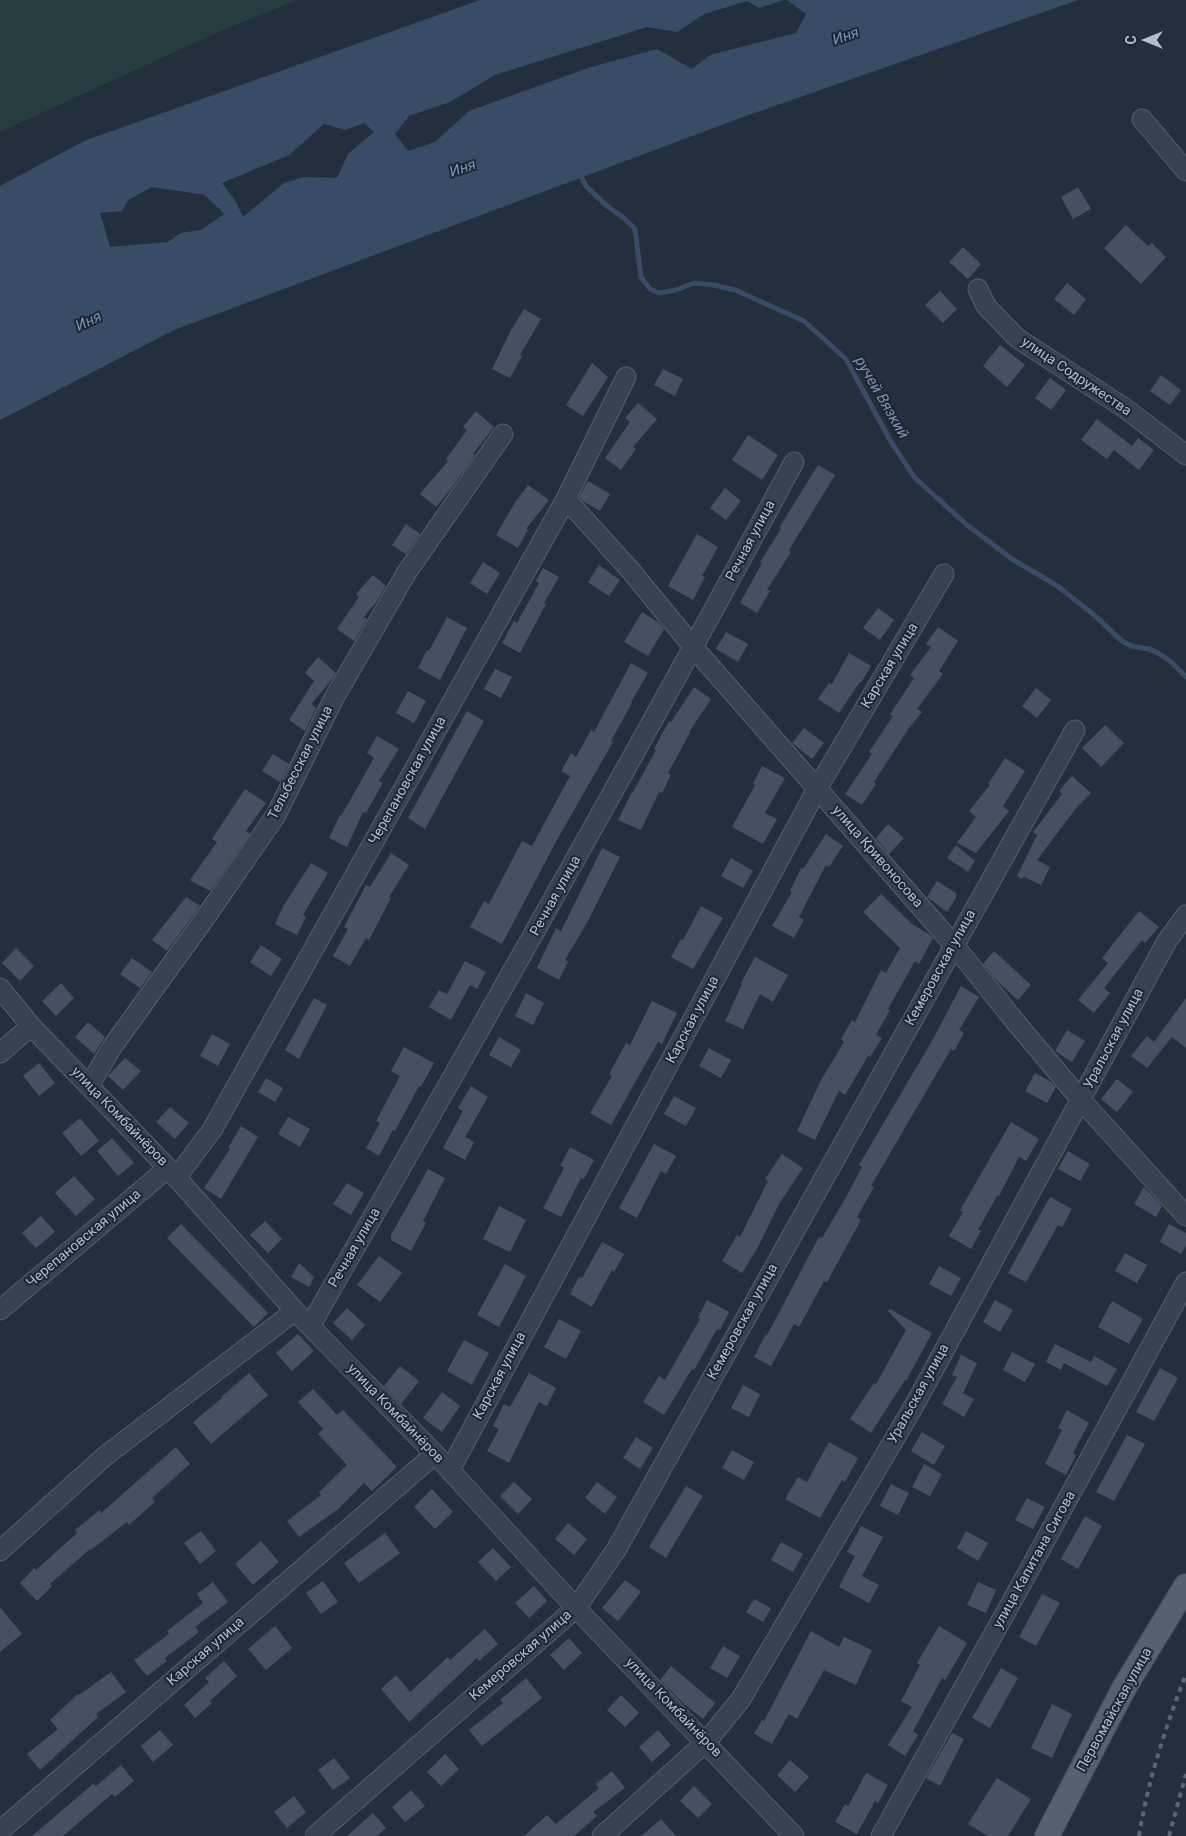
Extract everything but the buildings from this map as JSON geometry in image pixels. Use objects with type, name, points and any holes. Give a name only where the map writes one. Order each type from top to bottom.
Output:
[{"type":"main road","name":"Первомайская улица","points":[[1048,1836],[1124,1688],[1186,1586]]},
{"type":"street","points":[[1142,120],[1186,171]]},
{"type":"street","name":"улица Содружества","points":[[978,289],[986,306],[1017,338],[1126,409],[1186,455]]},
{"type":"street","name":"Черепановская улица","points":[[0,1310],[172,1173],[212,1130],[566,499],[626,377]]},
{"type":"street","name":"Тельбесская улица","points":[[89,1086],[112,1047],[276,815],[334,698],[407,572],[503,434]]},
{"type":"street","name":"Речная улица","points":[[310,1326],[498,999],[694,648],[794,462]]},
{"type":"street","name":"улица Кривоносова","points":[[566,499],[631,571],[694,648],[954,945],[1012,1019],[1081,1100],[1186,1216]]},
{"type":"street","name":"Карская улица","points":[[450,1470],[817,789],[944,574]]},
{"type":"street","name":"Кемеровская улица","points":[[315,1836],[576,1608],[616,1550],[1075,730]]},
{"type":"street","name":"Уральская улица","points":[[602,1836],[706,1742],[741,1699],[914,1404],[1167,941],[1186,915]]},
{"type":"street","name":"улица Комбайнёров","points":[[0,988],[32,1026],[172,1173],[295,1311],[435,1454],[576,1608],[794,1836]]},
{"type":"street","points":[[0,1053],[32,1026]]},
{"type":"street","name":"улица Капитана Сигова","points":[[881,1836],[1022,1583],[1186,1282]]},
{"type":"street","points":[[0,1551],[105,1456],[295,1311]]},
{"type":"street","name":"Карская улица","points":[[0,1831],[435,1454]]},
{"type":"green space","points":[[0,0],[297,0],[225,29],[0,132]]},
{"type":"water","name":"Иня","points":[[480,0],[784,0],[759,8],[747,1],[704,14],[677,32],[647,27],[495,75],[450,102],[409,116],[395,134],[408,151],[435,142],[469,111],[588,68],[657,49],[692,69],[710,55],[796,33],[806,14],[787,0],[1078,0],[743,117],[174,330],[0,420],[0,186],[84,141]],"holes":[[[364,123],[374,132],[348,154],[337,178],[304,177],[284,183],[243,217],[235,200],[222,183],[289,155],[324,124],[345,130]],[[152,187],[205,195],[224,214],[201,230],[181,233],[168,242],[110,247],[100,213],[122,211],[128,200]]]},
{"type":"waterway","name":"ручей Вязкий","points":[[579,173],[586,186],[635,229],[641,277],[650,289],[659,293],[676,290],[694,283],[714,285],[735,290],[804,321],[846,359],[890,440],[915,478],[967,525],[1012,559],[1056,585],[1093,614],[1122,641],[1131,646],[1149,649],[1158,653],[1170,661],[1186,677]]},
{"type":"railway","points":[[1139,1836],[1147,1794],[1158,1754],[1186,1674]]},
{"type":"railway","points":[[1169,1836],[1186,1774]]}]
